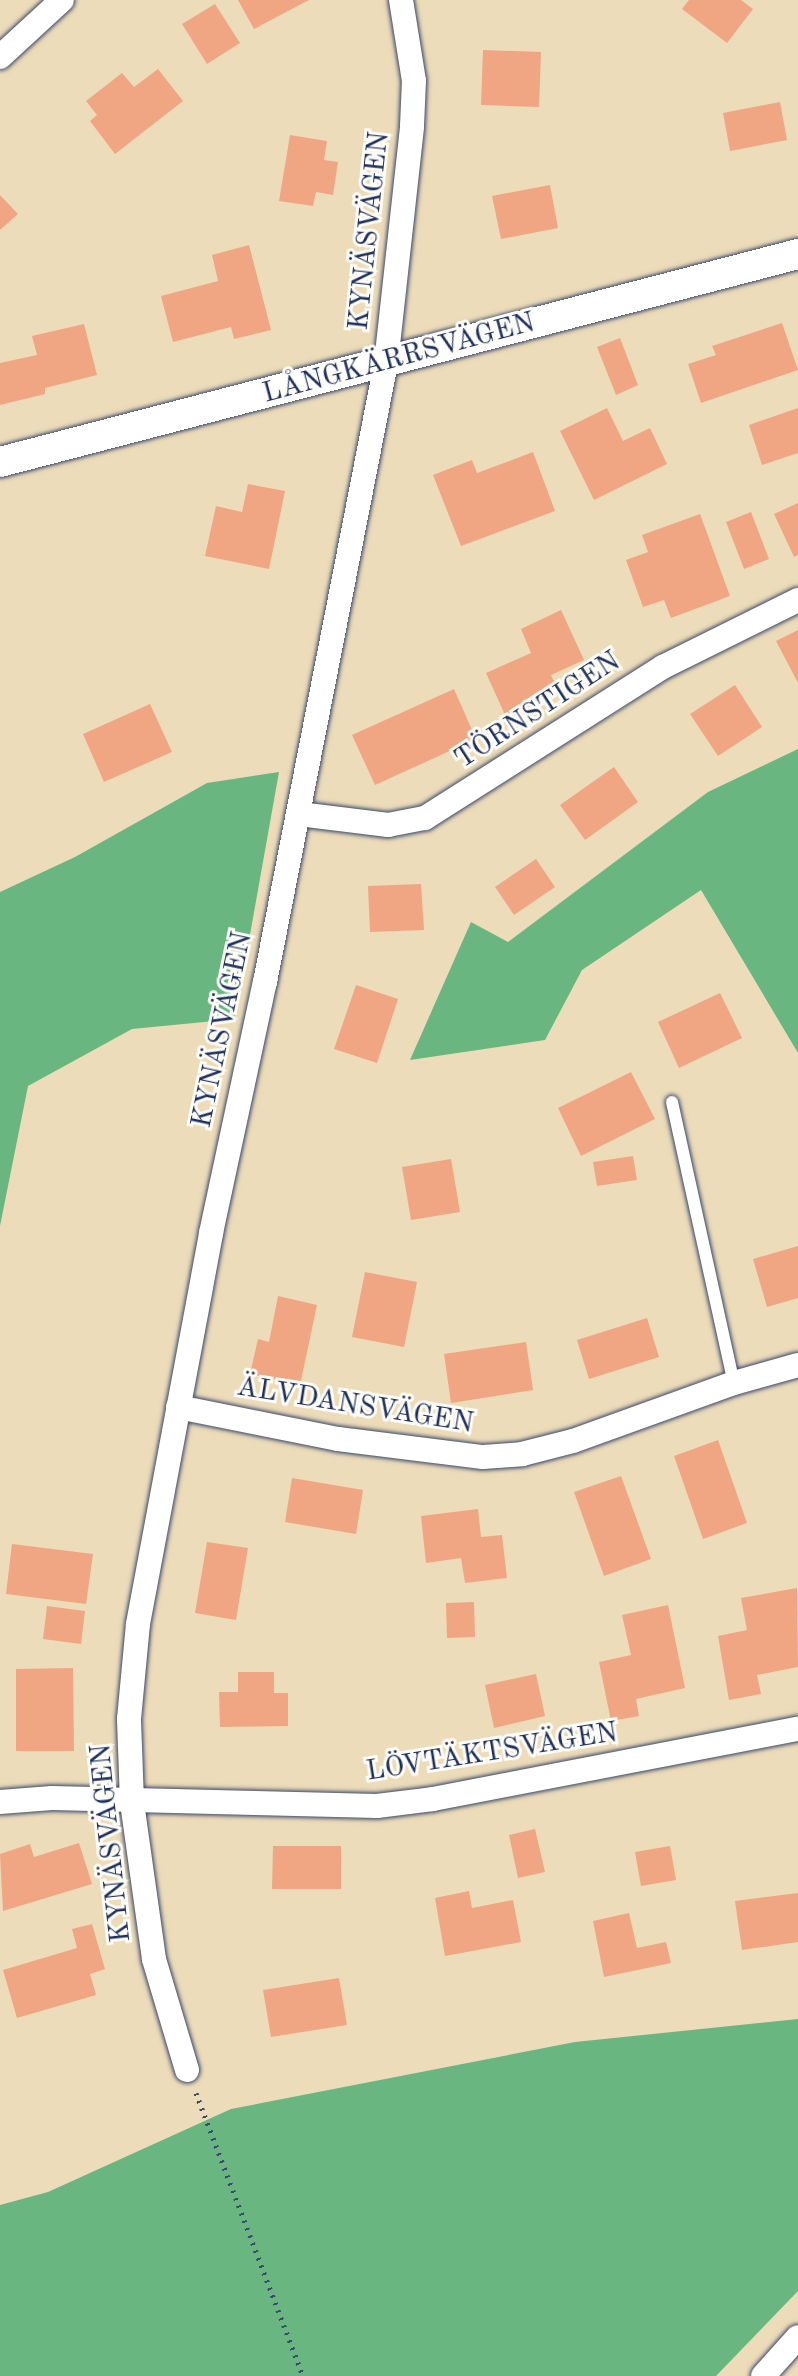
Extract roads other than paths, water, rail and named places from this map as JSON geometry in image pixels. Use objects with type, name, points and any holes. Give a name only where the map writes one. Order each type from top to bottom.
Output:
[{"type":"street","points":[[0,57],[62,0]]},
{"type":"street","name":"KYNÄSVÄGEN","points":[[187,2070],[154,1959],[132,1802],[129,1719],[138,1624],[178,1407],[299,814],[386,363],[412,126],[414,81],[401,0]]},
{"type":"street","name":"LÅNGKÄRRSVÄGEN","points":[[0,462],[798,254]]},
{"type":"street","name":"TÖRNSTIGEN","points":[[299,814],[388,825],[425,818],[663,667],[798,600]]},
{"type":"street","name":"ÄLVDANSVÄGEN","points":[[178,1407],[338,1439],[483,1457],[522,1454],[573,1441],[734,1383],[798,1365]]},
{"type":"street","name":"LÖVTÄKTSVÄGEN","points":[[0,1802],[52,1798],[377,1806],[433,1799],[798,1729]]},
{"type":"street","points":[[763,2376],[798,2337]]},
{"type":"lane","points":[[672,1102],[734,1383]]}]
